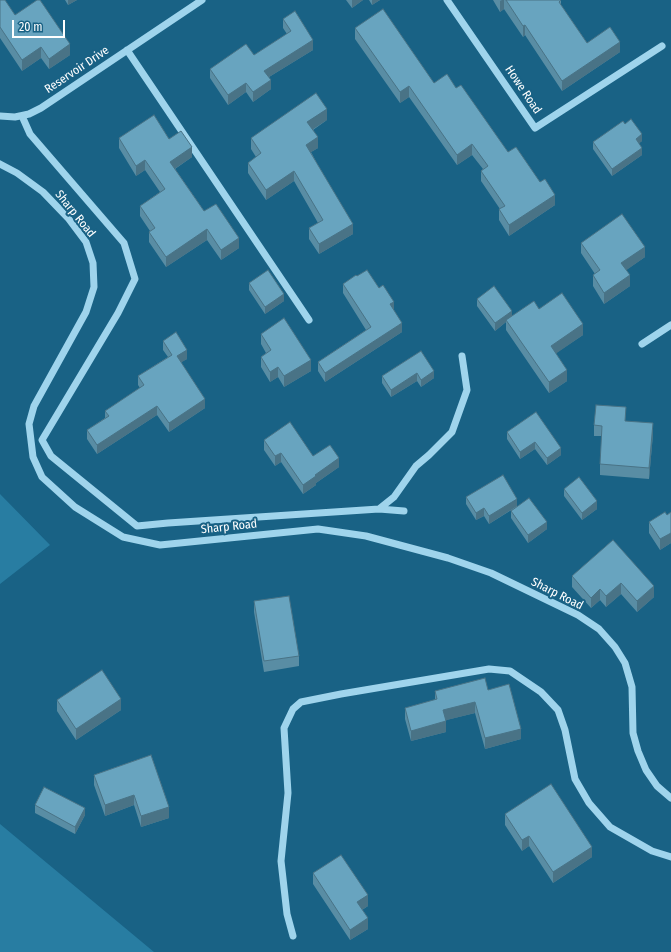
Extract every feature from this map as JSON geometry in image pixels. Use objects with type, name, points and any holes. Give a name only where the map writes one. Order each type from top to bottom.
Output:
[{"type":"street","name":"Reservoir Drive","points":[[0,116],[22,116],[41,108],[202,0]]},
{"type":"street","name":"Howe Road","points":[[447,0],[536,128],[662,46]]},
{"type":"street","points":[[127,50],[309,320]]},
{"type":"street","points":[[22,116],[30,134],[124,243],[135,278],[118,312],[42,440],[50,456],[137,526],[380,509],[404,511]]},
{"type":"street","name":"Sharp Road","points":[[0,164],[17,173],[43,192],[68,218],[86,242],[93,263],[94,287],[86,312],[34,406],[29,424],[33,457],[42,476],[75,507],[123,537],[160,545],[318,529],[366,536],[448,558],[491,573],[578,615],[599,629],[615,647],[625,663],[632,687],[633,733],[638,751],[646,770],[657,786],[671,798]]},
{"type":"street","points":[[642,344],[671,325]]},
{"type":"street","points":[[380,509],[394,497],[416,466],[452,432],[467,390],[462,356]]},
{"type":"street","points":[[293,936],[287,914],[281,861],[288,793],[284,728],[293,709],[301,702],[489,669],[510,671],[541,692],[558,710],[565,730],[575,779],[589,803],[610,827],[652,851],[671,857]]},
{"type":"shaded area","points":[[0,494],[50,545],[0,584]]},
{"type":"shaded area","points":[[0,824],[154,952],[0,952]]},
{"type":"building","points":[[0,0],[5,0],[15,15],[37,0],[40,0],[70,44],[49,59],[41,47],[22,60],[0,27]]},
{"type":"building","points":[[506,0],[561,0],[559,2],[587,43],[610,27],[620,42],[562,81],[525,25],[523,26]]},
{"type":"building","points":[[383,9],[434,83],[447,74],[456,88],[461,85],[508,152],[516,147],[540,182],[545,179],[555,195],[509,225],[499,209],[505,206],[481,171],[488,166],[472,144],[457,155],[409,86],[400,92],[355,28]]},
{"type":"building","points":[[295,11],[313,40],[264,71],[271,80],[253,92],[246,83],[228,95],[210,69],[246,44],[254,55],[291,31],[283,19]]},
{"type":"building","points":[[316,93],[327,109],[307,122],[318,137],[306,145],[353,224],[319,244],[309,228],[323,220],[294,171],[266,190],[248,163],[261,153],[251,138]]},
{"type":"building","points":[[154,115],[169,139],[181,131],[192,147],[170,162],[204,211],[216,204],[239,238],[221,250],[207,229],[166,257],[149,232],[155,228],[140,206],[165,189],[145,160],[136,166],[119,138]]},
{"type":"building","points":[[631,119],[642,134],[636,139],[642,148],[612,169],[593,142],[623,121],[625,124]]},
{"type":"building","points":[[622,214],[645,247],[621,263],[630,275],[604,293],[593,275],[600,270],[581,243]]},
{"type":"building","points":[[268,270],[284,294],[265,307],[249,283]]},
{"type":"building","points":[[367,270],[379,288],[383,285],[394,302],[390,304],[402,323],[325,373],[318,362],[371,327],[343,284],[356,275],[357,276]]},
{"type":"building","points":[[494,286],[512,311],[495,323],[477,299]]},
{"type":"building","points":[[562,293],[583,324],[551,346],[567,370],[549,382],[506,320],[534,301],[539,309]]},
{"type":"building","points":[[284,318],[311,360],[284,376],[278,367],[270,372],[261,357],[271,350],[261,334]]},
{"type":"building","points":[[176,332],[187,350],[177,356],[205,399],[169,423],[157,406],[97,445],[87,430],[109,416],[105,411],[144,385],[138,376],[172,355],[163,341]]},
{"type":"building","points":[[421,351],[434,371],[421,380],[417,373],[391,390],[382,376]]},
{"type":"building","points":[[596,405],[626,407],[625,421],[653,423],[649,468],[600,464],[602,426],[594,425]]},
{"type":"building","points":[[536,412],[561,448],[547,458],[535,442],[520,452],[507,432]]},
{"type":"building","points":[[290,422],[313,456],[330,445],[339,458],[303,485],[281,453],[275,456],[264,440]]},
{"type":"building","points":[[503,475],[517,499],[489,516],[484,508],[476,513],[466,497]]},
{"type":"building","points":[[579,477],[597,501],[582,513],[564,489]]},
{"type":"building","points":[[529,498],[547,522],[528,535],[511,511]]},
{"type":"building","points":[[665,512],[667,515],[671,512],[671,533],[660,539],[649,522]]},
{"type":"building","points":[[613,540],[654,586],[637,601],[621,583],[606,596],[600,589],[591,598],[572,576]]},
{"type":"building","points":[[289,596],[299,656],[264,661],[254,601]]},
{"type":"building","points":[[102,670],[121,699],[76,729],[57,700]]},
{"type":"building","points":[[485,678],[488,690],[509,684],[521,729],[485,738],[475,702],[443,710],[446,721],[411,731],[405,708],[437,699],[435,691]]},
{"type":"building","points":[[151,755],[169,807],[141,816],[134,795],[105,805],[94,775]]},
{"type":"building","points":[[551,784],[592,847],[553,872],[529,836],[522,840],[505,814]]},
{"type":"building","points":[[44,787],[85,808],[75,827],[35,805]]},
{"type":"building","points":[[341,855],[368,895],[357,902],[368,918],[350,930],[313,873]]}]
